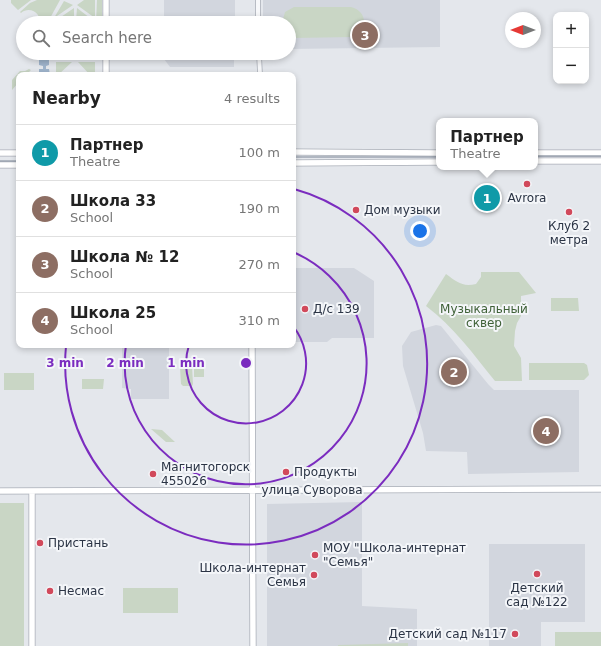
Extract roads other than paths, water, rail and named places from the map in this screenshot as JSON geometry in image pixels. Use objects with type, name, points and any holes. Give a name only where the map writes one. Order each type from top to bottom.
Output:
[{"type":"main road","points":[[106,0],[106,16]]},
{"type":"main road","points":[[106,60],[106,72]]},
{"type":"main road","points":[[296,152],[436,153]]},
{"type":"main road","points":[[538,153],[601,152]]},
{"type":"main road","points":[[0,154],[16,153]]},
{"type":"main road","points":[[538,161],[601,161]]},
{"type":"main road","points":[[296,163],[436,162]]},
{"type":"main road","points":[[0,165],[16,165]]},
{"type":"main road","points":[[252,348],[253,646]]},
{"type":"main road","name":"улица Суворова","points":[[0,490],[601,489]]},
{"type":"main road","points":[[32,490],[32,646]]},
{"type":"street","points":[[258,0],[258,16]]},
{"type":"street","points":[[259,60],[260,72]]},
{"type":"water","points":[[39,60],[49,60],[49,65],[46,66],[46,69],[49,69],[50,72],[39,72],[39,69],[43,69],[43,66],[39,65]]},
{"type":"tram line","points":[[538,156],[601,156]]},
{"type":"tram line","points":[[296,157],[436,157]]},
{"type":"tram line","points":[[0,161],[16,161]]},
{"type":"place","name":"Школа № 12","points":[[365,35]]},
{"type":"place","name":"Avrora","points":[[527,184]]},
{"type":"place","name":"Партнер","points":[[487,198]]},
{"type":"place","name":"Дом музыки","points":[[356,210]]},
{"type":"place","name":"Клуб 2 метра","points":[[569,212]]},
{"type":"place","name":"Д/с 139","points":[[305,309]]},
{"type":"place","name":"Школа 33","points":[[454,372]]},
{"type":"place","name":"Школа 25","points":[[546,431]]},
{"type":"place","name":"Продукты","points":[[286,472]]},
{"type":"place","name":"Магнитогорск 455026","points":[[153,474]]},
{"type":"place","name":"Пристань","points":[[40,543]]},
{"type":"place","name":"МОУ \"Школа-интернат \"Семья\"","points":[[315,555]]},
{"type":"place","name":"Детский сад №122","points":[[537,574]]},
{"type":"place","name":"Школа-интернат Семья","points":[[314,575]]},
{"type":"place","name":"Несмас","points":[[50,591]]},
{"type":"place","name":"Детский сад №117","points":[[515,634]]},
{"type":"park label","name":"Музыкальный сквер","points":[[484,316]]}]
